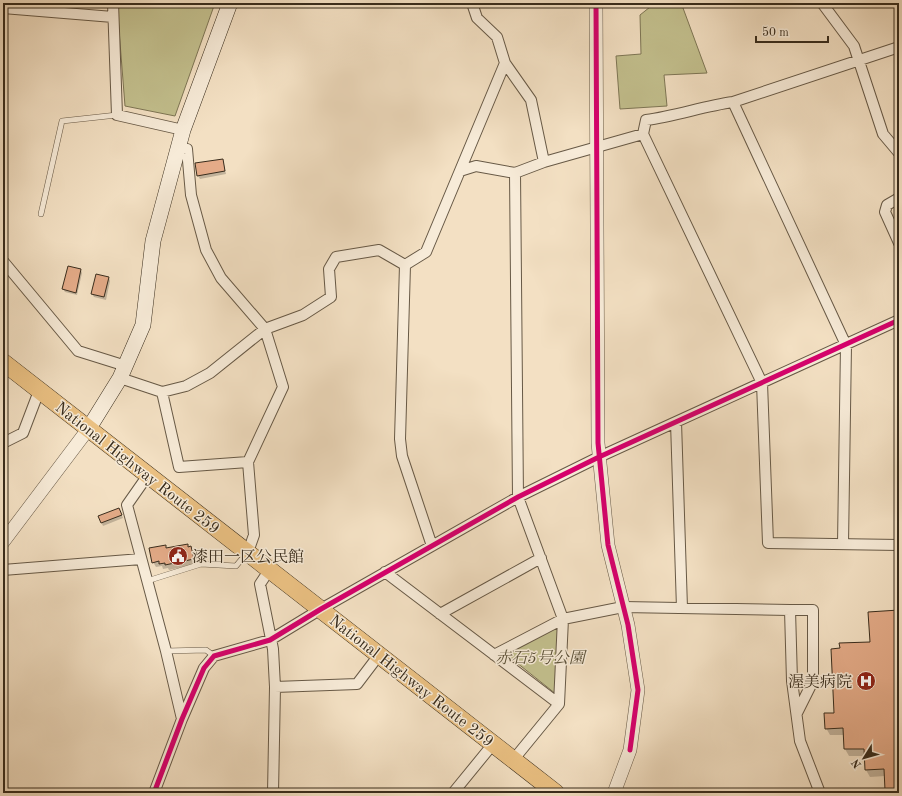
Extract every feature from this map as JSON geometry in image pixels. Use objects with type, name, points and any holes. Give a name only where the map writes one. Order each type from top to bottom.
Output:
[{"type":"highway","name":"National Highway Route 259","points":[[3,362],[556,793]]},
{"type":"main road","points":[[89,428],[123,372],[143,325],[153,241],[178,147],[230,3]]},
{"type":"street","points":[[114,3],[113,17],[117,115],[183,130]]},
{"type":"street","points":[[472,3],[477,18],[497,37],[505,63],[531,100],[544,162]]},
{"type":"street","points":[[596,3],[599,457],[608,545],[628,625],[638,690],[630,750],[614,793]]},
{"type":"street","points":[[826,5],[854,46],[883,134],[899,153]]},
{"type":"street","points":[[3,8],[113,17]]},
{"type":"street","points":[[899,48],[733,102],[717,104],[670,116],[646,120],[643,134],[762,384],[768,543],[899,545]]},
{"type":"street","points":[[405,265],[426,252],[505,63]]},
{"type":"street","points":[[733,102],[846,345],[843,544]]},
{"type":"street","points":[[460,171],[476,166],[515,173],[598,145],[643,134]]},
{"type":"street","points":[[178,147],[187,149],[191,196],[206,250],[221,278],[265,329],[283,387],[248,462],[254,535],[248,552]]},
{"type":"street","points":[[514,759],[559,704],[563,618],[518,497],[515,173]]},
{"type":"street","points":[[899,198],[887,205],[885,212],[899,242]]},
{"type":"street","points":[[3,261],[78,351],[162,392],[186,386],[210,373],[265,329],[303,315],[331,297],[329,270],[336,257],[379,250],[405,265]]},
{"type":"street","points":[[405,265],[401,451],[432,546]]},
{"type":"street","points":[[154,793],[182,719],[204,668],[214,656],[270,640],[385,572],[518,497],[599,457],[762,384],[899,320]]},
{"type":"street","points":[[3,443],[23,433],[39,390]]},
{"type":"street","points":[[162,392],[179,467],[248,462]]},
{"type":"street","points":[[676,422],[682,608]]},
{"type":"street","points":[[3,542],[89,428]]},
{"type":"street","points":[[148,475],[127,505],[166,651],[182,719]]},
{"type":"street","points":[[440,614],[541,558]]},
{"type":"street","points":[[3,570],[141,559]]},
{"type":"street","points":[[270,569],[260,584],[270,640],[274,687],[273,793]]},
{"type":"street","points":[[385,572],[559,704]]},
{"type":"street","points":[[494,655],[563,618],[623,607],[813,610],[813,681],[797,713]]},
{"type":"street","points":[[790,610],[792,680],[800,741],[820,793]]},
{"type":"street","points":[[274,687],[358,684],[379,655]]},
{"type":"street","points":[[453,793],[493,744]]},
{"type":"lane","points":[[41,214],[62,121],[117,115]]},
{"type":"lane","points":[[147,581],[201,564],[236,566],[248,552]]},
{"type":"lane","points":[[166,651],[206,650],[214,656]]},
{"type":"green space","points":[[119,3],[215,3],[175,116],[125,106],[118,17]]},
{"type":"green space","points":[[655,3],[684,3],[683,8],[707,73],[664,75],[667,106],[620,109],[616,56],[641,54],[640,15]]},
{"type":"green space","name":"赤石5号公園","points":[[559,624],[556,694],[507,655]]},
{"type":"building","points":[[223,159],[225,171],[197,176],[195,163]]},
{"type":"building","points":[[68,266],[81,269],[76,293],[62,289]]},
{"type":"building","points":[[96,274],[109,277],[104,297],[91,294]]},
{"type":"building","points":[[119,508],[122,515],[101,523],[98,516]]},
{"type":"building","name":"漆田一区公民館","points":[[188,544],[188,547],[191,546],[194,559],[165,565],[165,563],[159,564],[159,561],[152,563],[149,548],[166,545],[166,548]]},
{"type":"building","name":"渥美病院","points":[[899,610],[899,790],[885,790],[884,769],[865,770],[864,749],[844,749],[843,728],[825,729],[824,713],[834,713],[831,649],[840,648],[839,643],[870,642],[868,612]]},
{"type":"cycle path","points":[[596,3],[598,443],[608,545],[628,625],[638,690],[630,750]]},
{"type":"cycle path","points":[[154,793],[182,719],[204,668],[214,656],[270,640],[321,609],[518,497],[599,457],[899,320]]},
{"type":"place","name":"漆田一区公民館","points":[[178,556]]},
{"type":"place","name":"渥美病院","points":[[866,681]]}]
